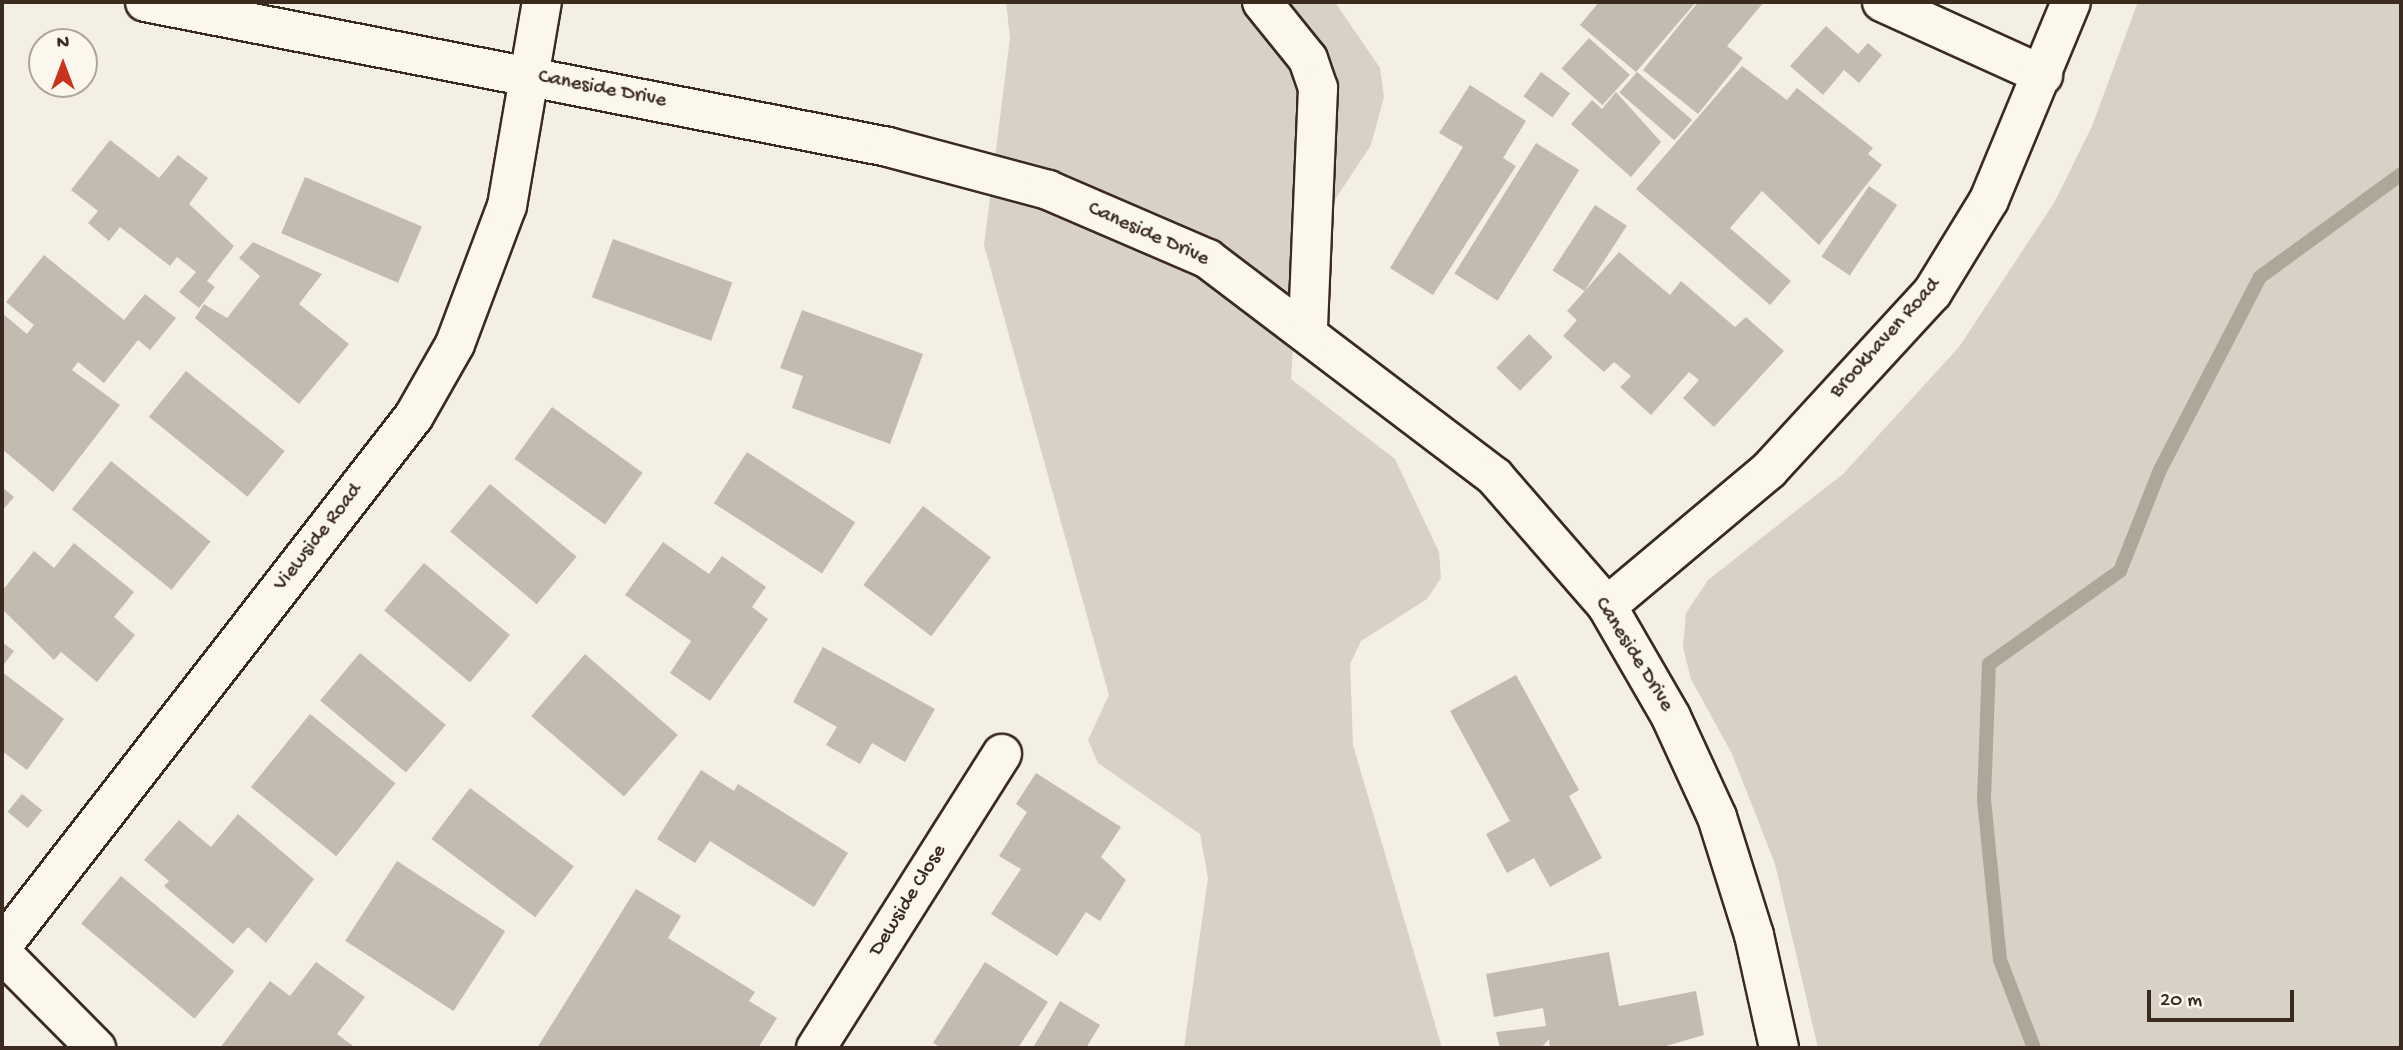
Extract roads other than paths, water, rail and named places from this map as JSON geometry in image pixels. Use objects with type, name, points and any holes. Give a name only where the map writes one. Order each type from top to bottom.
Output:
[{"type":"street","name":"Caneside Drive","points":[[145,2],[888,147],[1048,190],[1208,259],[1308,331],[1495,477],[1607,606],[1671,717],[1717,817],[1754,935],[1779,1048]]},
{"type":"street","name":"Viewside Road","points":[[2,946],[414,416],[485,276],[507,206],[527,75],[542,2]]},
{"type":"street","points":[[1262,2],[1308,59],[1318,88],[1308,331]]},
{"type":"street","points":[[1882,2],[2043,75]]},
{"type":"street","name":"Brookhaven Road","points":[[1607,606],[1769,470],[1932,293],[1989,200],[2071,2]]},
{"type":"street","name":"Dewside Close","points":[[816,1048],[1002,754]]},
{"type":"street","points":[[2,953],[96,1048]]},
{"type":"waterway","points":[[2034,1048],[2000,960],[1984,799],[1989,664],[2120,571],[2160,470],[2260,277],[2401,174]]}]
